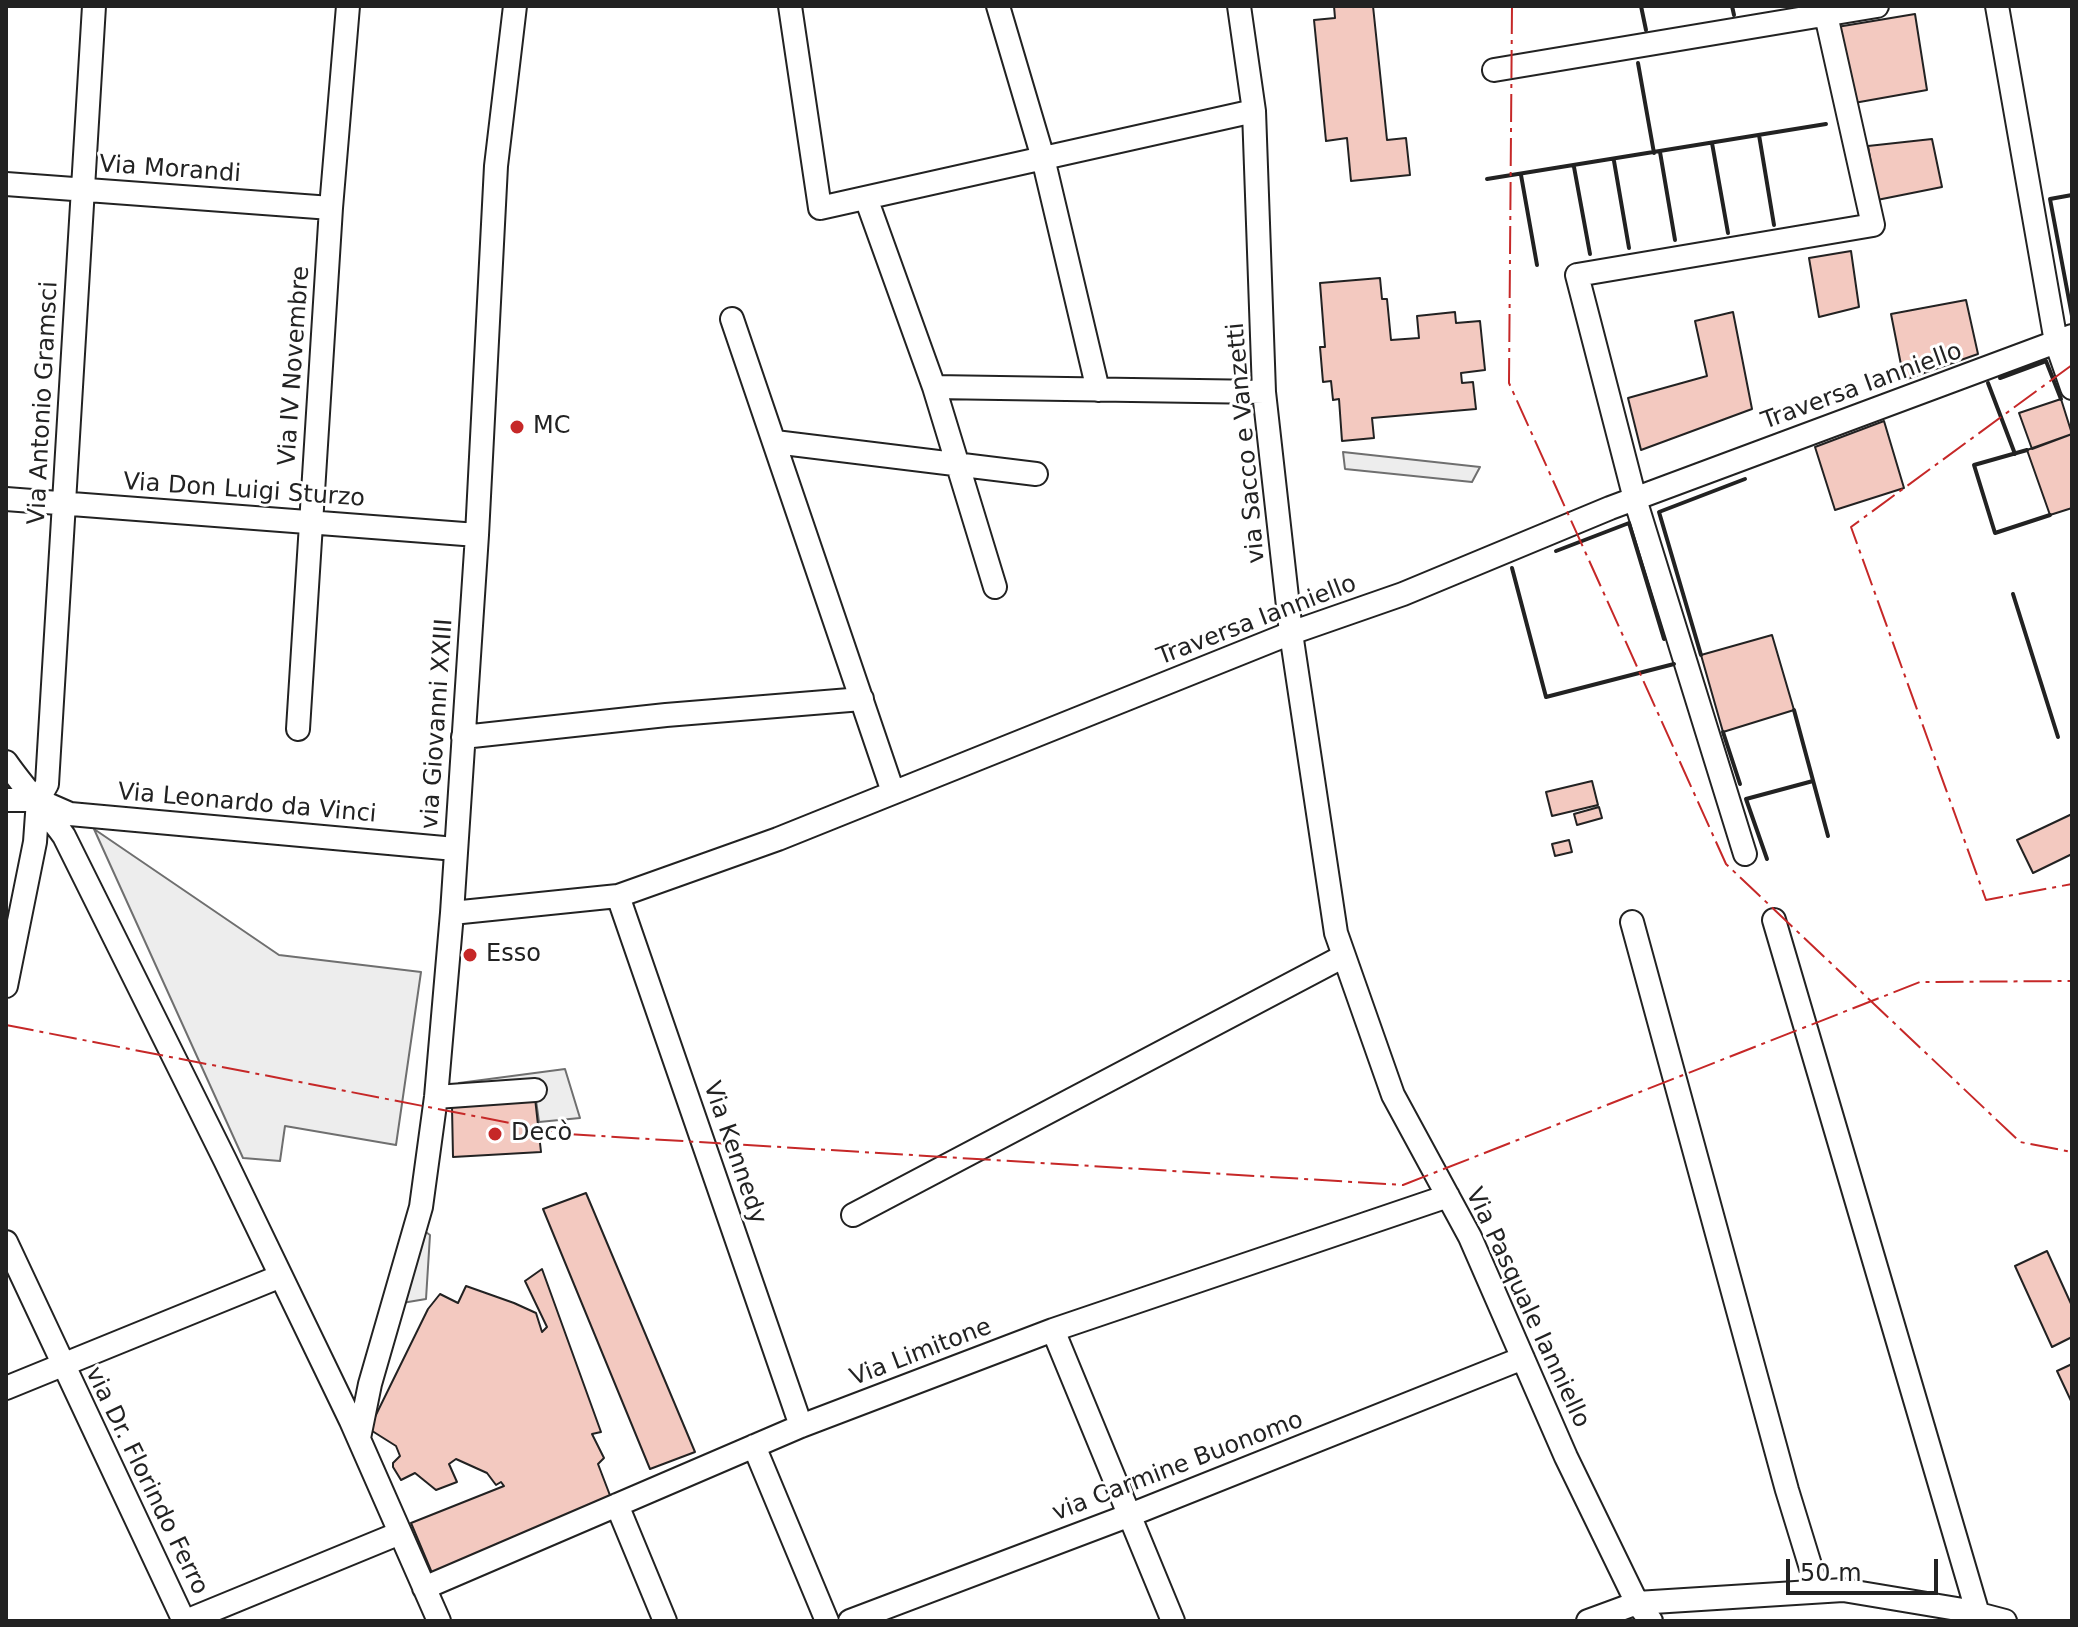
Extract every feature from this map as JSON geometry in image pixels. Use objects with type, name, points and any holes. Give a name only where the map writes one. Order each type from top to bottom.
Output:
[{"type":"street","name":"Via Antonio Gramsci","points":[[6,986],[35,842],[38,800],[47,784],[94,6]]},
{"type":"street","name":"Via IV Novembre","points":[[298,729],[331,208],[348,6]]},
{"type":"street","name":"via Giovanni XXIII","points":[[359,1438],[370,1384],[421,1207],[436,1097],[452,913],[477,535],[496,166],[515,6]]},
{"type":"street","points":[[790,6],[820,208],[1254,111]]},
{"type":"street","points":[[998,6],[1043,158],[1098,390]]},
{"type":"street","name":"via Sacco e Vanzetti","points":[[1239,6],[1254,111],[1264,392],[1291,633],[1336,933],[1364,1012]]},
{"type":"street","points":[[1494,70],[1825,11],[1877,6]]},
{"type":"street","points":[[1997,6],[2072,388]]},
{"type":"street","points":[[1745,854],[1635,499],[1577,275],[1873,225],[1825,11]]},
{"type":"street","name":"Via Morandi","points":[[6,184],[331,208]]},
{"type":"street","points":[[866,198],[934,387],[995,587]]},
{"type":"street","points":[[732,319],[893,792]]},
{"type":"street","name":"Traversa Ianniello","points":[[452,913],[618,896],[778,839],[1291,633],[1403,594],[1635,499],[2064,339]]},
{"type":"street","points":[[934,387],[1264,392]]},
{"type":"street","points":[[775,442],[1036,474]]},
{"type":"street","name":"Via Don Luigi Sturzo","points":[[6,499],[477,535]]},
{"type":"street","points":[[463,737],[666,715],[862,699]]},
{"type":"street","points":[[6,762],[64,836],[359,1438],[439,1621]]},
{"type":"street","points":[[6,800],[38,800]]},
{"type":"street","name":"Via Leonardo da Vinci","points":[[38,800],[70,814],[455,849]]},
{"type":"street","name":"Via Kennedy","points":[[618,896],[801,1426]]},
{"type":"street","points":[[1774,920],[1978,1614]]},
{"type":"street","points":[[1632,922],[1787,1490],[1818,1591]]},
{"type":"street","points":[[853,1215],[1344,956]]},
{"type":"street","name":"Via Pasquale Ianniello","points":[[1364,1012],[1393,1095],[1470,1237],[1566,1457],[1637,1603],[1651,1621]]},
{"type":"street","points":[[436,1097],[535,1090]]},
{"type":"street","name":"Via Limitone","points":[[424,1588],[801,1426],[1053,1330],[1448,1196]]},
{"type":"street","name":"via Dr. Florindo Ferro","points":[[6,1242],[185,1621]]},
{"type":"street","points":[[6,1388],[281,1276]]},
{"type":"street","points":[[1053,1330],[1173,1621]]},
{"type":"street","name":"via Carmine Buonomo","points":[[850,1621],[878,1616],[1523,1358]]},
{"type":"street","points":[[754,1446],[827,1621]]},
{"type":"street","points":[[617,1505],[665,1621]]},
{"type":"street","points":[[185,1621],[400,1533]]},
{"type":"street","points":[[1588,1621],[1637,1603],[1843,1590],[2005,1621]]},
{"type":"shaded area","points":[[1343,452],[1480,467],[1472,482],[1345,469]]},
{"type":"shaded area","points":[[94,829],[279,955],[421,972],[396,1145],[285,1126],[280,1161],[243,1158]]},
{"type":"shaded area","points":[[565,1069],[580,1118],[539,1122],[534,1086],[460,1094],[459,1083]]},
{"type":"shaded area","points":[[423,1230],[430,1235],[426,1299],[402,1303]]},
{"type":"building","points":[[1334,6],[1373,6],[1387,140],[1406,138],[1410,175],[1351,181],[1347,138],[1326,141],[1314,20],[1335,18]]},
{"type":"building","points":[[1915,14],[1927,90],[1854,103],[1837,27]]},
{"type":"building","points":[[1932,139],[1942,187],[1877,200],[1868,146]]},
{"type":"building","points":[[1851,251],[1859,307],[1819,317],[1809,258]]},
{"type":"building","points":[[1380,278],[1382,299],[1387,299],[1391,340],[1419,338],[1417,316],[1455,312],[1456,323],[1480,321],[1485,370],[1461,373],[1462,383],[1473,382],[1476,409],[1372,418],[1374,438],[1342,441],[1339,399],[1333,400],[1331,381],[1323,382],[1320,347],[1325,347],[1320,283]]},
{"type":"building","points":[[1966,300],[1978,354],[1904,380],[1891,314]]},
{"type":"building","points":[[1733,312],[1752,409],[1641,450],[1628,398],[1707,376],[1695,321]]},
{"type":"building","points":[[2061,399],[2072,434],[2032,449],[2019,413]]},
{"type":"building","points":[[1884,421],[1904,488],[1835,510],[1815,447]]},
{"type":"building","points":[[2072,434],[2072,508],[2050,515],[2027,450]]},
{"type":"building","points":[[1772,635],[1794,710],[1723,732],[1701,655]]},
{"type":"building","points":[[1592,781],[1598,805],[1552,816],[1546,792]]},
{"type":"building","points":[[1599,807],[1602,818],[1577,825],[1574,814]]},
{"type":"building","points":[[2072,814],[2072,854],[2033,873],[2017,840]]},
{"type":"building","points":[[1569,840],[1572,852],[1555,856],[1552,844]]},
{"type":"building","name":"Decò","points":[[535,1098],[541,1152],[453,1157],[452,1107]]},
{"type":"building","points":[[586,1193],[695,1452],[650,1469],[543,1209]]},
{"type":"building","points":[[2047,1251],[2072,1306],[2072,1337],[2052,1347],[2015,1266]]},
{"type":"building","points":[[542,1269],[601,1432],[592,1434],[604,1458],[598,1464],[611,1498],[432,1573],[411,1523],[504,1486],[501,1482],[496,1485],[487,1473],[456,1459],[449,1464],[457,1482],[436,1490],[415,1473],[401,1480],[393,1467],[400,1456],[396,1446],[369,1429],[428,1309],[440,1294],[458,1303],[466,1286],[514,1303],[536,1313],[542,1332],[547,1327],[525,1281]]},
{"type":"building","points":[[2072,1364],[2072,1403],[2057,1371]]},
{"type":"wall","points":[[1641,6],[1646,30]]},
{"type":"wall","points":[[1732,6],[1734,15]]},
{"type":"wall","points":[[1638,63],[1654,153]]},
{"type":"wall","points":[[1487,179],[1826,124]]},
{"type":"wall","points":[[1759,135],[1774,225]]},
{"type":"wall","points":[[1712,143],[1728,233]]},
{"type":"wall","points":[[1660,152],[1675,240]]},
{"type":"wall","points":[[1614,161],[1629,248]]},
{"type":"wall","points":[[1574,167],[1590,254]]},
{"type":"wall","points":[[1521,175],[1537,265]]},
{"type":"wall","points":[[2072,195],[2050,199],[2072,316]]},
{"type":"wall","points":[[2000,378],[2046,361],[2061,399]]},
{"type":"wall","points":[[1988,383],[2015,454]]},
{"type":"wall","points":[[2027,450],[1974,465],[1995,533],[2050,515]]},
{"type":"wall","points":[[1701,655],[1659,512],[1745,479]]},
{"type":"wall","points":[[1556,551],[1629,523],[1664,639]]},
{"type":"wall","points":[[1512,568],[1546,697],[1674,664]]},
{"type":"wall","points":[[2013,594],[2058,737]]},
{"type":"wall","points":[[1794,710],[1828,836]]},
{"type":"wall","points":[[1723,732],[1740,784]]},
{"type":"wall","points":[[1767,859],[1746,799],[1813,781]]},
{"type":"power","points":[[1512,6],[1509,383],[1726,864],[2020,1142],[2072,1152]]},
{"type":"power","points":[[2072,365],[1851,527],[1986,900],[2072,884]]},
{"type":"power","points":[[6,1025],[567,1134],[1403,1185],[1920,982],[2072,981]]},
{"type":"place","name":"MC","points":[[517,427]]},
{"type":"place","name":"Esso","points":[[470,955]]},
{"type":"place","name":"Decò","points":[[495,1134]]}]
